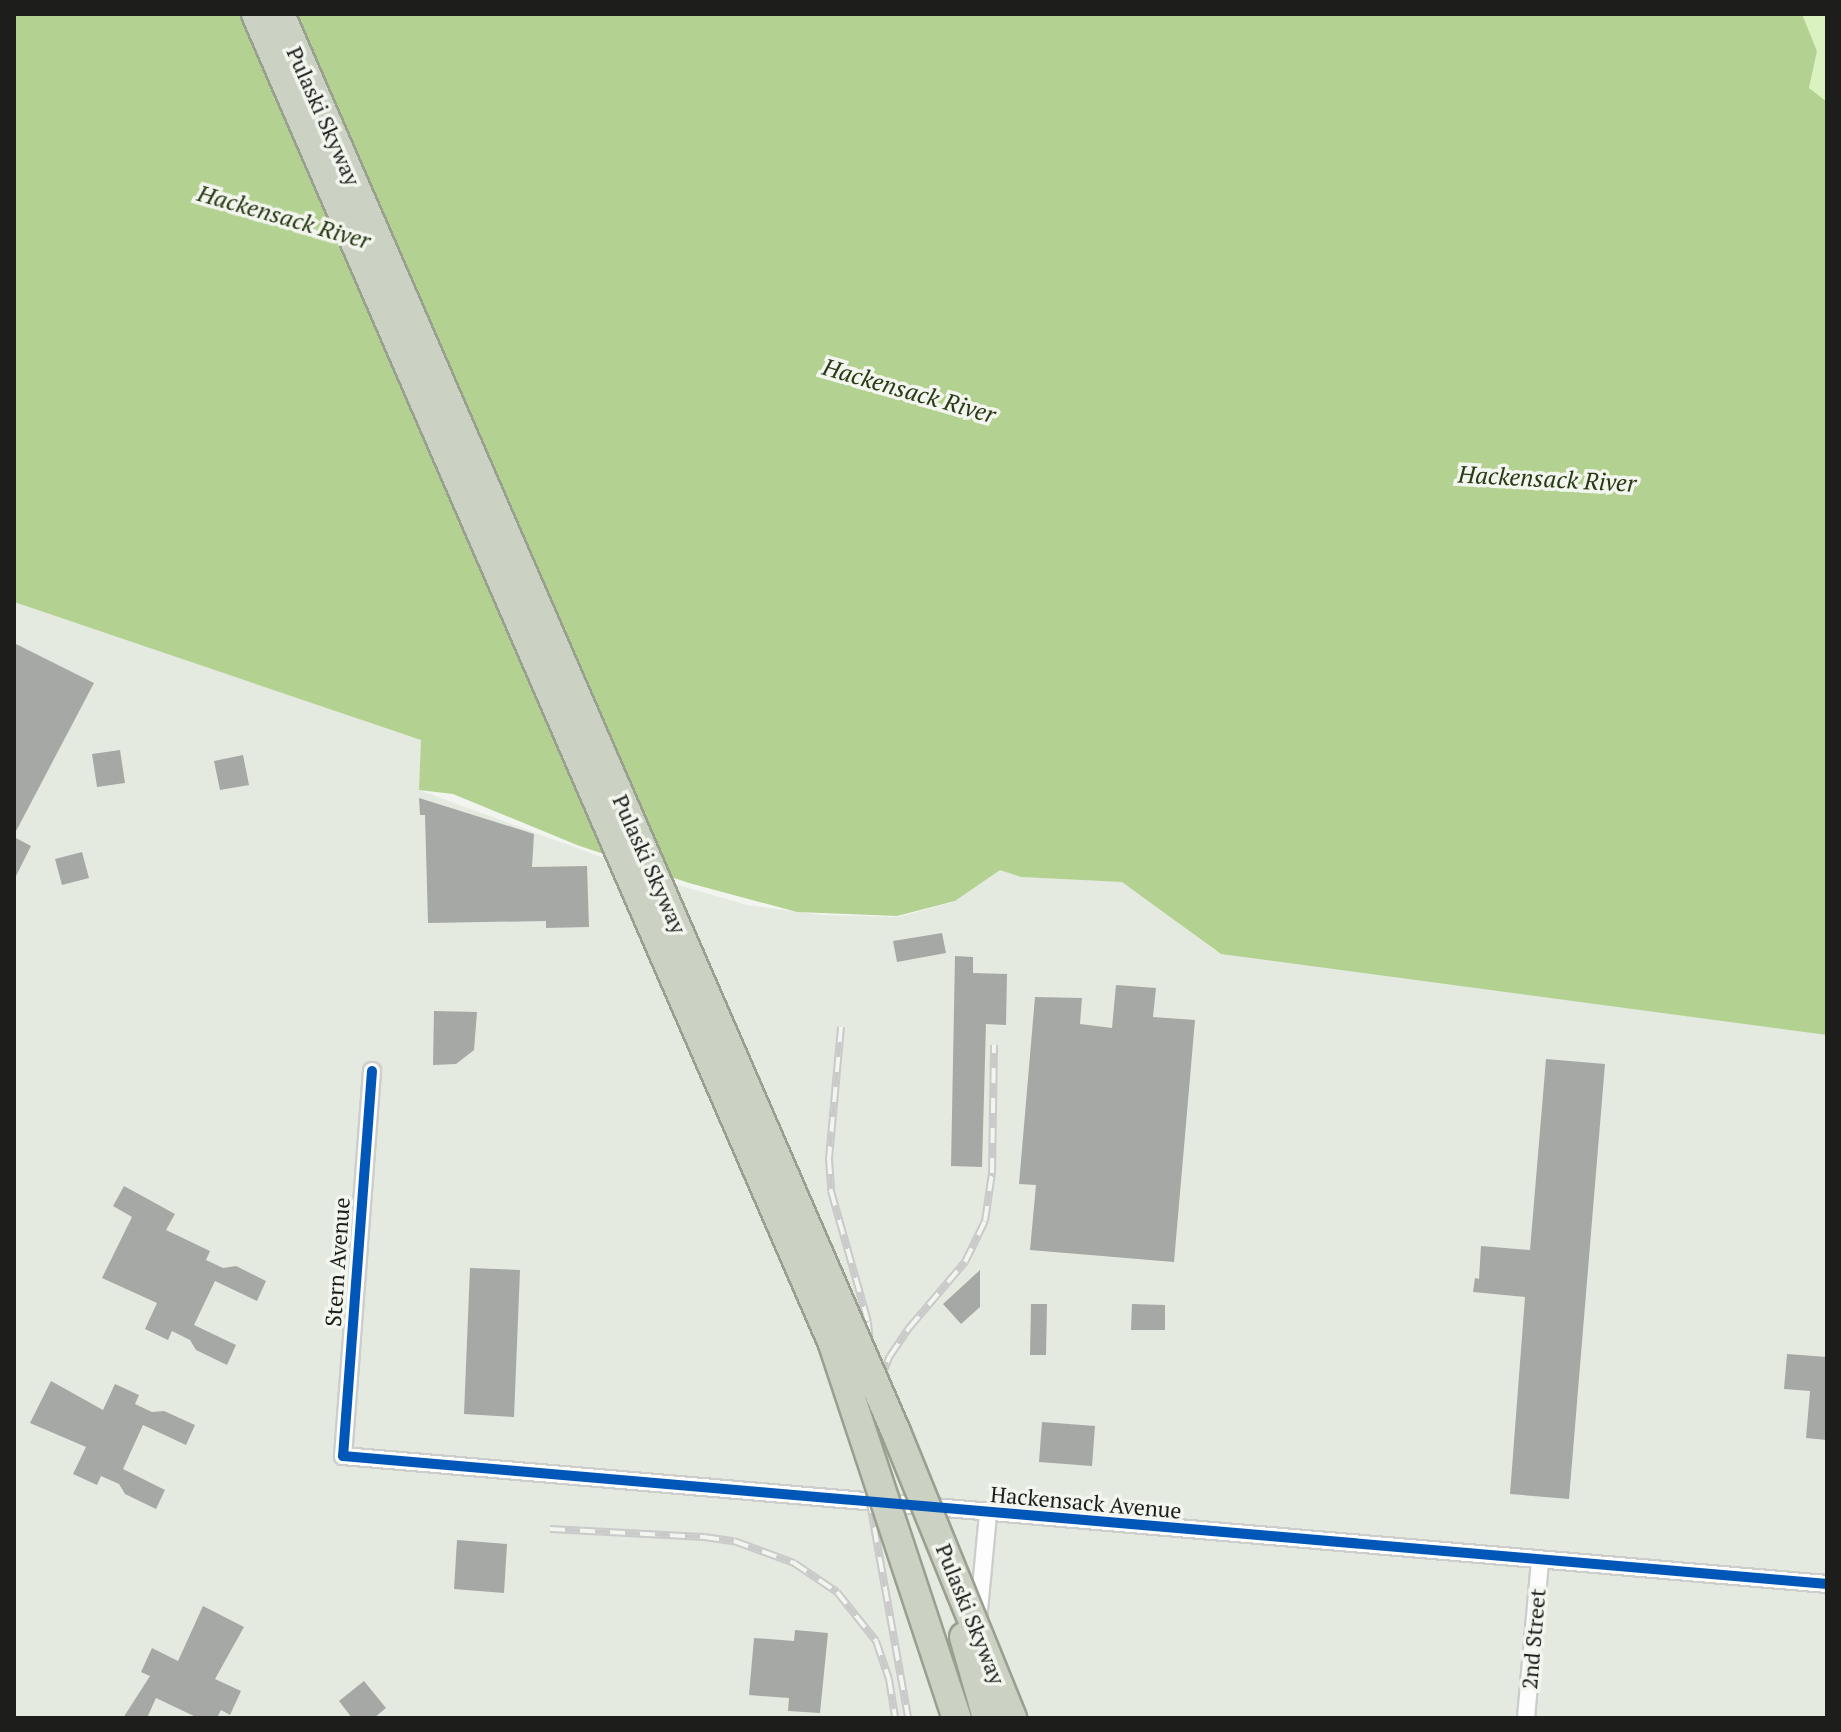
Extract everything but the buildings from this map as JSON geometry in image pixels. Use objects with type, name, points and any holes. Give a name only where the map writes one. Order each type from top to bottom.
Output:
[{"type":"highway","name":"Pulaski Skyway","points":[[256,14],[832,1341],[957,1718]]},
{"type":"highway","name":"Pulaski Skyway","points":[[280,14],[896,1432],[1012,1718]]},
{"type":"highway","points":[[896,1432],[950,1591],[985,1718]]},
{"type":"highway","points":[[876,1474],[926,1571],[985,1718]]},
{"type":"street","name":"Stern Avenue","points":[[343,1456],[372,1071]]},
{"type":"street","name":"Hackensack Avenue","points":[[343,1456],[1827,1584]]},
{"type":"street","points":[[968,1718],[988,1514]]},
{"type":"street","name":"2nd Street","points":[[1526,1718],[1540,1560]]},
{"type":"shaded area","points":[[1802,14],[1827,14],[1827,105],[1809,88],[1817,51]]},
{"type":"shaded area","points":[[14,602],[422,740],[419,790],[671,883],[747,905],[823,915],[898,917],[954,902],[1000,869],[1021,877],[1125,882],[1217,952],[1827,1035],[1827,1718],[14,1718]]},
{"type":"water","name":"Hackensack River","points":[[14,14],[1802,14],[1817,51],[1809,88],[1827,102],[1827,1035],[1221,954],[1122,882],[1021,877],[1000,870],[955,901],[897,916],[797,912],[689,883],[577,845],[453,794],[419,790],[421,740],[14,602]]},
{"type":"railway","points":[[841,1027],[829,1159],[831,1191],[868,1322],[871,1358],[869,1498],[908,1718]]},
{"type":"railway","points":[[876,1390],[890,1356],[909,1328],[965,1262],[985,1221],[992,1173],[994,1045]]},
{"type":"railway","points":[[550,1529],[734,1541],[794,1563],[837,1592],[876,1641],[889,1679],[895,1718]]},
{"type":"cycle path","points":[[372,1071],[343,1456],[1827,1584]]}]
